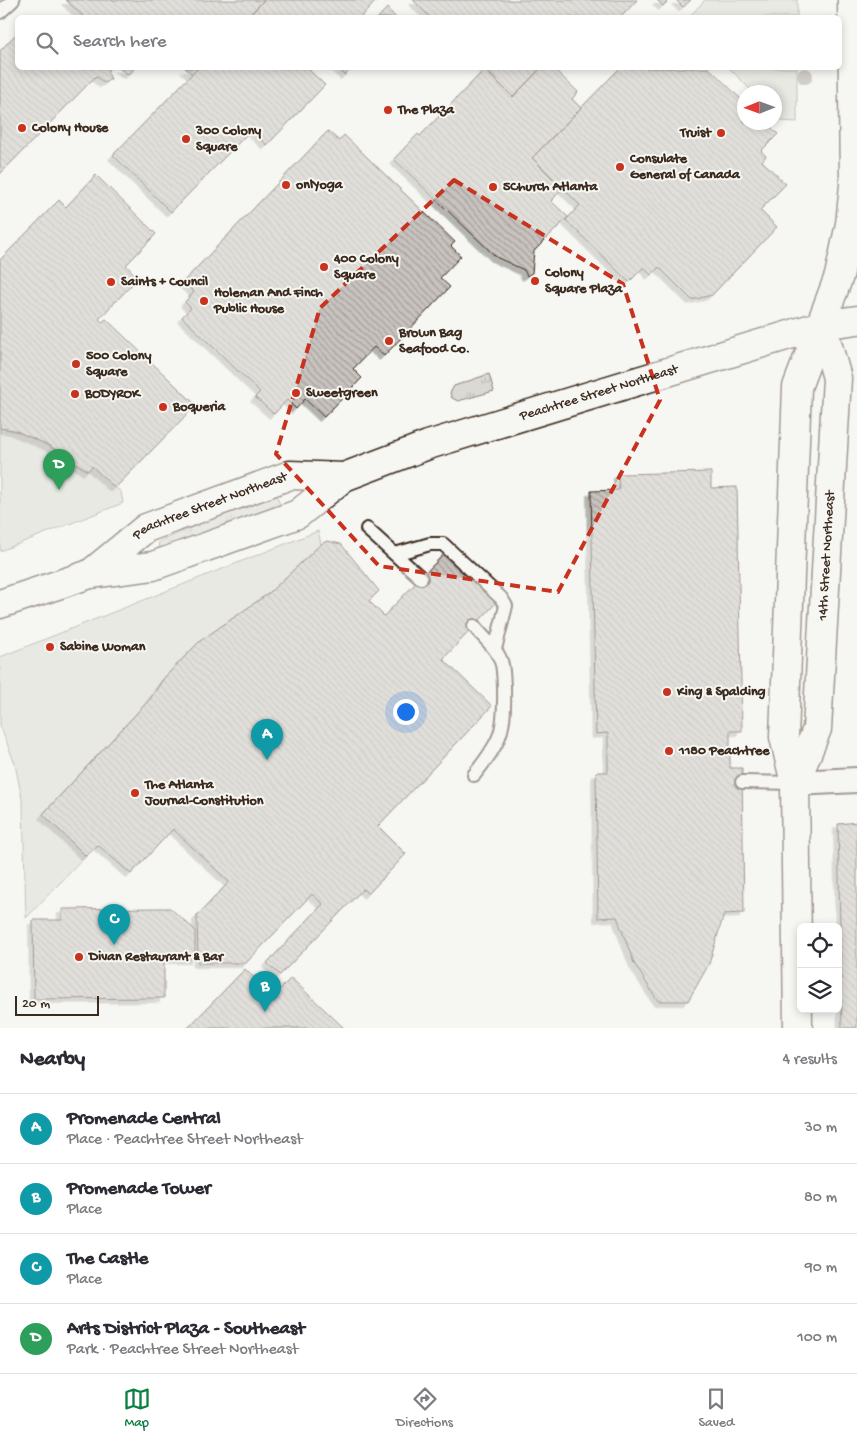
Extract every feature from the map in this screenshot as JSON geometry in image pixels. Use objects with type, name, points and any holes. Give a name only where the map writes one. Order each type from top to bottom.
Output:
[{"type":"main road","name":"14th Street Northeast","points":[[798,1028],[795,783],[784,737],[797,387],[839,276],[850,224],[854,185],[852,0]]},
{"type":"main road","name":"Peachtree Street Northeast","points":[[0,604],[90,574],[153,566],[298,514],[344,476],[428,445],[822,325],[857,320]]},
{"type":"main road","name":"14th Street Northeast","points":[[795,783],[817,729],[837,378],[822,325]]},
{"type":"main road","name":"Peachtree Street Northeast","points":[[90,574],[146,528],[290,475],[344,476]]},
{"type":"street","points":[[795,783],[857,780]]},
{"type":"lane","points":[[0,12],[13,0]]},
{"type":"lane","points":[[367,529],[421,578]]},
{"type":"lane","points":[[395,554],[430,544],[443,544],[501,598],[506,606],[495,649]]},
{"type":"lane","points":[[474,626],[495,649],[503,666],[504,719],[502,733],[493,751],[474,775]]},
{"type":"lane","points":[[742,782],[795,783]]},
{"type":"highlighted area","points":[[454,180],[623,284],[660,400],[558,592],[379,566],[276,454],[320,308]]},
{"type":"green space","points":[[705,0],[797,0],[797,15],[691,15]]},
{"type":"green space","points":[[731,70],[797,70],[797,122],[782,121],[782,85],[746,85]]},
{"type":"green space","points":[[489,374],[494,391],[458,401],[452,398],[450,393],[454,386]]},
{"type":"green space","points":[[0,428],[35,439],[87,471],[92,466],[121,492],[123,503],[0,551]]},
{"type":"green space","points":[[277,496],[280,505],[163,549],[158,548],[159,542],[201,523]]},
{"type":"green space","points":[[318,531],[321,544],[269,593],[200,641],[164,678],[150,699],[43,814],[86,856],[26,918],[23,804],[15,764],[0,725],[0,657]]},
{"type":"building","points":[[66,0],[264,0],[250,15],[82,15]]},
{"type":"building","points":[[264,0],[377,0],[363,15],[250,15]]},
{"type":"building","points":[[413,0],[637,0],[623,15],[428,15]]},
{"type":"building","points":[[657,0],[669,0],[663,6]]},
{"type":"building","points":[[676,0],[691,0],[683,7]]},
{"type":"building","points":[[387,8],[393,15],[381,15]]},
{"type":"building","name":"Colony House","points":[[15,35],[15,70],[108,70],[111,79],[104,83],[96,76],[0,174],[0,51]]},
{"type":"building","points":[[122,70],[133,70],[130,74]]},
{"type":"building","points":[[187,70],[196,70],[192,74]]},
{"type":"building","name":"300 Colony Square","points":[[196,70],[309,70],[325,85],[267,145],[251,130],[171,212],[113,155]]},
{"type":"building","points":[[339,70],[350,70],[345,75]]},
{"type":"building","points":[[484,70],[513,97],[539,70],[555,70],[578,92],[572,99],[581,108],[532,158],[563,188],[551,201],[568,217],[534,251],[532,273],[527,276],[524,270],[496,257],[394,159],[418,134],[420,136]]},
{"type":"building","points":[[485,70],[539,70],[513,97]]},
{"type":"building","points":[[618,70],[711,70],[737,95],[737,130],[774,130],[778,134],[761,151],[766,156],[762,161],[786,184],[760,210],[777,227],[712,295],[692,300],[659,267],[651,275],[644,267],[629,282],[566,220],[580,205],[532,158]]},
{"type":"building","name":"400 Colony Square","points":[[328,131],[339,141],[344,135],[455,242],[451,246],[461,256],[440,278],[450,287],[384,356],[374,347],[353,369],[362,378],[324,417],[305,399],[296,409],[287,400],[274,414],[255,397],[260,392],[182,317],[191,308],[185,302],[194,292],[183,282]]},
{"type":"building","name":"500 Colony Square","points":[[96,175],[156,234],[126,265],[138,278],[99,319],[102,322],[106,319],[196,405],[115,488],[92,466],[88,471],[50,446],[14,430],[0,428],[0,260],[59,200],[66,207]]},
{"type":"building","name":"1180 Peachtree","points":[[711,472],[711,488],[737,487],[742,731],[730,731],[730,768],[742,768],[744,913],[724,914],[709,964],[688,1001],[658,1001],[634,963],[617,917],[598,918],[596,772],[608,772],[608,733],[596,734],[591,491],[619,490],[618,474]]},
{"type":"building","points":[[327,541],[341,544],[379,591],[369,601],[384,616],[444,554],[496,603],[443,659],[492,706],[378,826],[406,854],[368,894],[363,889],[280,975],[267,963],[323,904],[312,894],[246,963],[198,963],[197,916],[229,882],[173,829],[131,874],[98,845],[86,856],[43,814],[150,699],[164,678],[200,641],[269,593],[321,544]]},
{"type":"building","points":[[857,822],[857,1028],[842,1028],[842,923],[840,923],[838,824]]},
{"type":"building","points":[[170,908],[195,930],[195,959],[164,959],[164,998],[34,999],[33,920],[62,920],[62,909]]},
{"type":"building","points":[[245,969],[273,996],[291,978],[344,1028],[188,1028]]},
{"type":"place","name":"The Plaza","points":[[388,110]]},
{"type":"place","name":"Colony House","points":[[22,128]]},
{"type":"place","name":"Truist","points":[[721,133]]},
{"type":"place","name":"300 Colony Square","points":[[186,139]]},
{"type":"place","name":"Consulate General of Canada","points":[[620,167]]},
{"type":"place","name":"onlYoga","points":[[286,185]]},
{"type":"place","name":"5Church Atlanta","points":[[493,187]]},
{"type":"place","name":"400 Colony Square","points":[[324,267]]},
{"type":"place","name":"Colony Square Plaza","points":[[535,281]]},
{"type":"place","name":"Saints + Council","points":[[111,282]]},
{"type":"place","name":"Holeman And Finch Public House","points":[[204,301]]},
{"type":"place","name":"Brown Bag Seafood Co.","points":[[389,341]]},
{"type":"place","name":"500 Colony Square","points":[[76,364]]},
{"type":"place","name":"Sweetgreen","points":[[296,393]]},
{"type":"place","name":"BODYROK","points":[[75,394]]},
{"type":"place","name":"Boqueria","points":[[163,407]]},
{"type":"place","name":"Arts District Plaza - Southeast","points":[[59,490]]},
{"type":"place","name":"Sabine Woman","points":[[50,647]]},
{"type":"place","name":"King & Spalding","points":[[667,692]]},
{"type":"place","name":"1180 Peachtree","points":[[669,751]]},
{"type":"place","name":"Promenade Central","points":[[267,760]]},
{"type":"place","name":"The Atlanta Journal-Constitution","points":[[135,793]]},
{"type":"place","name":"The Castle","points":[[114,945]]},
{"type":"place","name":"Divan Restaurant & Bar","points":[[79,957]]},
{"type":"place","name":"Promenade Tower","points":[[265,1012]]}]
